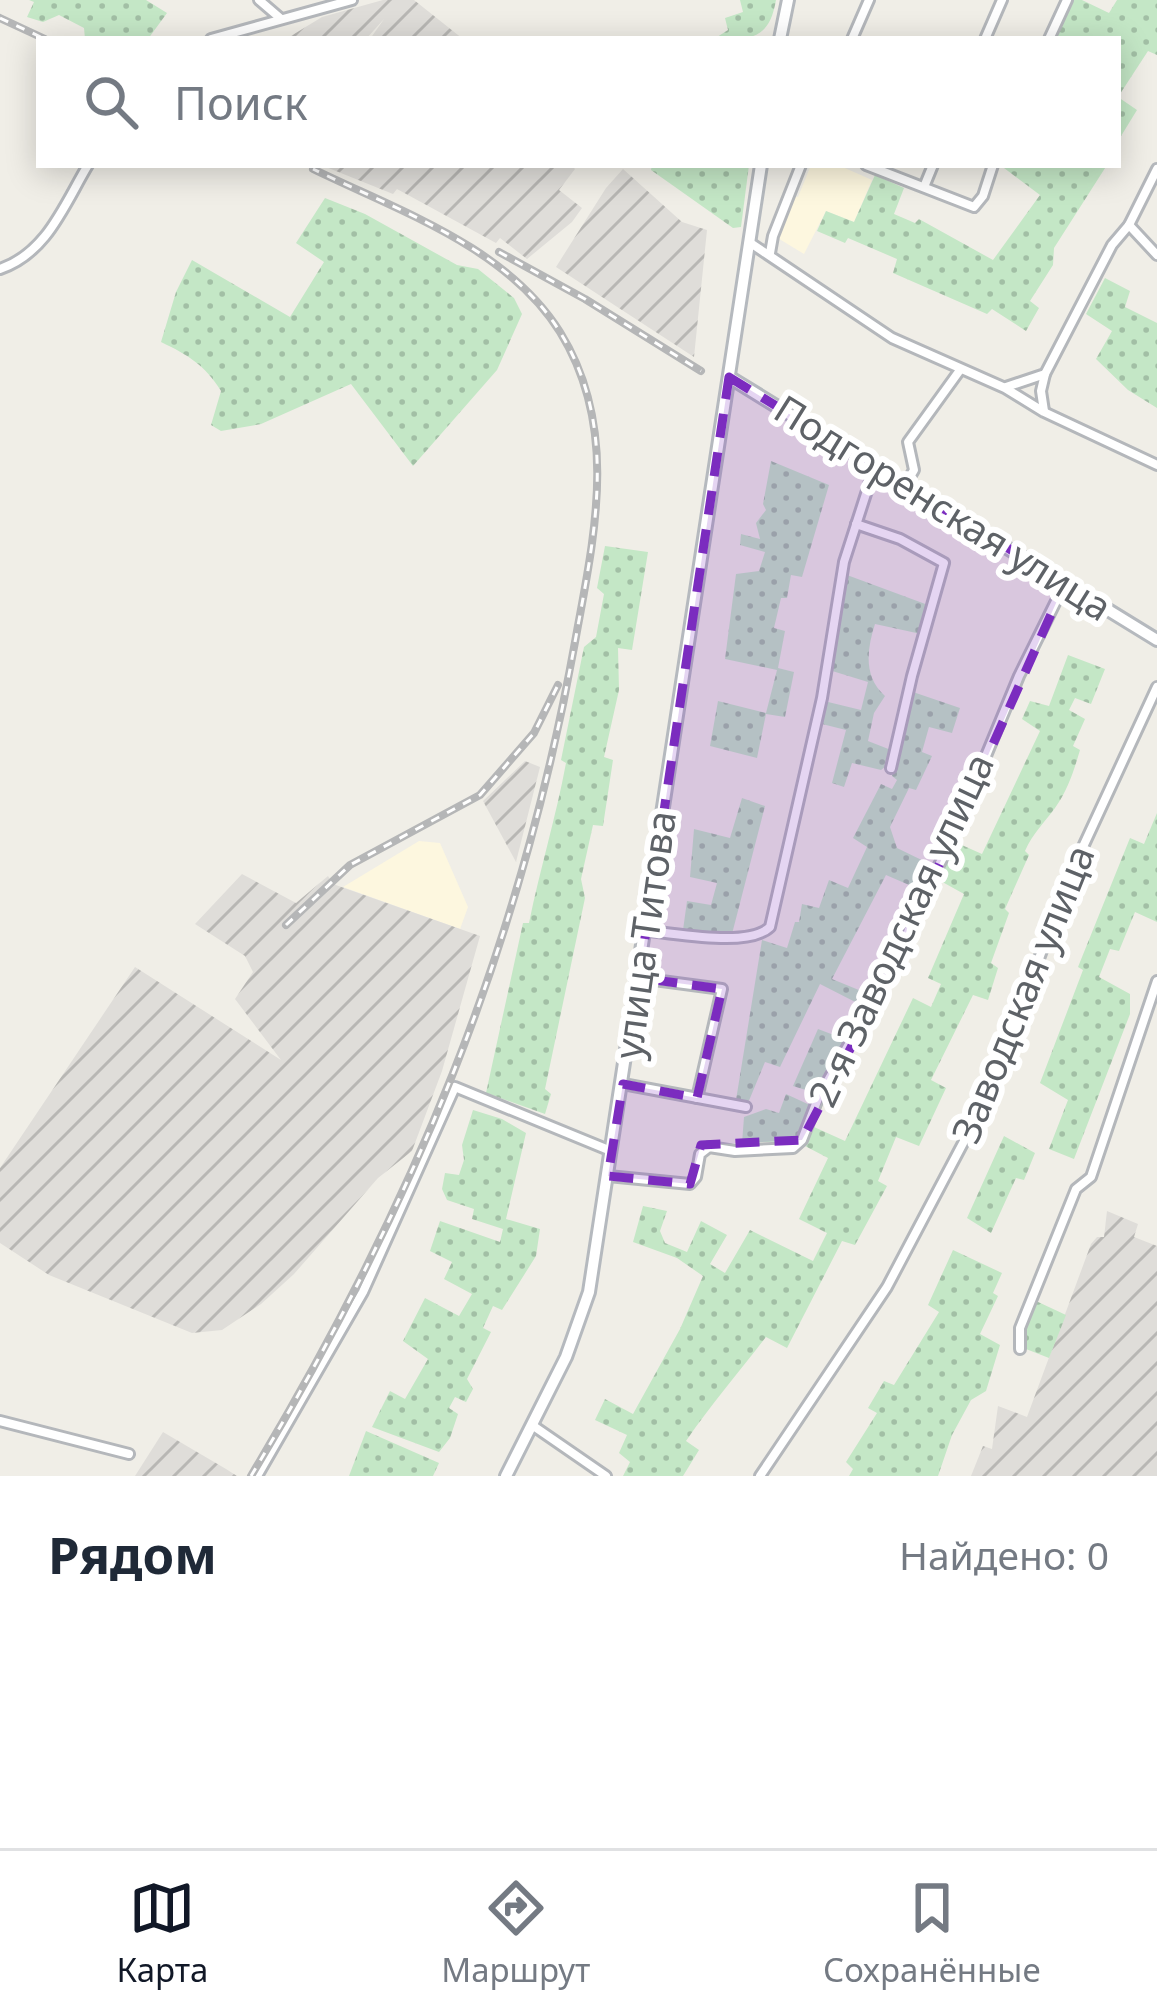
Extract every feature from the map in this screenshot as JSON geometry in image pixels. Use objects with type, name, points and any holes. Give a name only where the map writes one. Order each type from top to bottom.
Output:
[{"type":"main road","points":[[781,36],[788,0]]},
{"type":"main road","name":"улица Титова","points":[[506,1476],[566,1358],[589,1292],[761,168]]},
{"type":"main road","name":"Подгоренская улица","points":[[728,377],[1157,640]]},
{"type":"street","points":[[259,0],[281,19]]},
{"type":"street","points":[[222,36],[352,0]]},
{"type":"street","points":[[853,36],[869,0]]},
{"type":"street","points":[[986,36],[1002,0]]},
{"type":"street","points":[[1050,36],[1067,0]]},
{"type":"street","points":[[0,269],[30,255],[59,217],[86,168]]},
{"type":"street","points":[[770,253],[800,168]]},
{"type":"street","points":[[874,168],[974,207],[992,168]]},
{"type":"street","points":[[924,188],[932,168]]},
{"type":"street","points":[[1044,412],[1045,374],[1157,169]]},
{"type":"street","points":[[1129,225],[1157,253]]},
{"type":"street","points":[[749,242],[854,315],[1157,465]]},
{"type":"street","points":[[905,484],[914,470],[908,442],[960,370]]},
{"type":"street","points":[[1005,388],[1045,374]]},
{"type":"street","points":[[647,931],[730,938],[763,934],[770,927],[822,698],[844,562],[875,466]]},
{"type":"street","name":"2-я Заводская улица","points":[[856,524],[900,538],[944,563],[892,768]]},
{"type":"street","name":"2-я Заводская улица","points":[[608,1176],[690,1184],[700,1154],[709,1147],[793,1148],[802,1140],[819,1096],[892,968],[1064,583]]},
{"type":"street","name":"Заводская улица","points":[[760,1476],[886,1287],[962,1146],[1001,1062],[1069,877],[1157,687]]},
{"type":"street","points":[[639,978],[722,989],[697,1098]]},
{"type":"street","points":[[1020,1349],[1020,1328],[1076,1189],[1092,1175],[1157,981]]},
{"type":"street","points":[[623,1084],[746,1107]]},
{"type":"street","points":[[257,1476],[363,1292],[455,1088],[612,1152]]},
{"type":"street","points":[[0,1421],[129,1454]]},
{"type":"street","points":[[532,1425],[606,1476]]},
{"type":"highlighted area","points":[[729,377],[1065,583],[893,968],[802,1140],[701,1145],[690,1184],[608,1176],[623,1084],[697,1098],[722,989],[639,978]]},
{"type":"shaded area","points":[[383,0],[414,0],[459,36],[372,36],[384,19],[369,36],[291,36],[322,17]]},
{"type":"shaded area","points":[[328,168],[574,168],[559,190],[582,208],[527,259],[500,238],[496,243],[397,189],[393,194]]},
{"type":"shaded area","points":[[810,168],[845,168],[872,180],[854,222],[826,211],[804,254],[776,237],[791,196],[798,197]]},
{"type":"shaded area","points":[[623,169],[682,222],[707,230],[694,357],[556,267]]},
{"type":"shaded area","points":[[525,761],[540,767],[516,862],[483,801]]},
{"type":"shaded area","points":[[419,841],[440,843],[468,907],[460,929],[343,887]]},
{"type":"shaded area","points":[[242,874],[296,903],[328,876],[333,884],[480,936],[442,1071],[412,1151],[378,1178],[294,1274],[261,1304],[222,1330],[192,1333],[49,1275],[0,1243],[0,1168],[135,967],[281,1060],[235,999],[253,972],[245,956],[195,924]]},
{"type":"shaded area","points":[[1107,1211],[1138,1224],[1134,1237],[1157,1246],[1157,1476],[971,1476],[983,1446],[992,1449],[998,1406],[1027,1417],[1091,1244],[1104,1237]]},
{"type":"shaded area","points":[[163,1432],[226,1469],[237,1476],[135,1476]]},
{"type":"green space","points":[[29,0],[146,0],[167,13],[150,36],[85,36],[84,28],[59,15],[43,22],[27,17],[34,2]]},
{"type":"green space","points":[[740,0],[776,0],[768,23],[756,35],[719,36],[728,30],[725,18],[743,12]]},
{"type":"green space","points":[[1071,0],[1109,13],[1117,0],[1157,0],[1157,55],[1148,51],[1121,92],[1121,36],[1056,36]]},
{"type":"green space","points":[[1121,99],[1137,110],[1121,136]]},
{"type":"green space","points":[[749,168],[741,227],[733,228],[651,170]]},
{"type":"green space","points":[[1004,168],[1105,168],[1054,248],[1053,265],[1030,301],[1039,308],[1026,331],[992,309],[987,314],[893,273],[897,259],[848,238],[845,243],[817,231],[826,211],[854,222],[875,175],[904,188],[894,214],[915,223],[919,219],[993,260],[1040,195]]},
{"type":"green space","points":[[325,198],[365,214],[457,265],[478,269],[514,298],[522,314],[497,370],[413,466],[351,384],[261,424],[221,431],[211,425],[221,391],[215,382],[195,362],[161,342],[176,292],[192,260],[290,317],[324,262],[296,243]]},
{"type":"green space","points":[[1105,278],[1130,291],[1125,307],[1157,323],[1157,408],[1128,390],[1096,359],[1112,331],[1086,314]]},
{"type":"green space","points":[[771,461],[829,485],[802,577],[791,575],[787,598],[781,598],[774,628],[785,631],[778,668],[794,672],[785,717],[766,714],[757,758],[710,746],[718,701],[766,713],[777,670],[725,659],[736,574],[759,571],[765,552],[740,545],[741,534],[760,539],[756,523],[766,510]]},
{"type":"green space","points":[[605,546],[648,552],[632,650],[618,648],[619,690],[604,757],[613,760],[603,826],[593,825],[581,879],[585,898],[545,1089],[551,1094],[545,1114],[486,1093],[523,923],[529,923],[562,783],[566,763],[561,760],[584,647],[596,637],[604,594],[597,588]]},
{"type":"green space","points":[[847,575],[928,605],[921,634],[875,624],[869,662],[873,680],[885,696],[874,713],[868,741],[891,750],[890,763],[881,770],[852,763],[844,787],[832,783],[846,730],[818,723],[824,701],[861,710],[868,682],[829,670]]},
{"type":"green space","points":[[1068,655],[1105,669],[1091,704],[1075,698],[1069,710],[1085,719],[1073,746],[1080,750],[1073,772],[1060,801],[1025,851],[1029,855],[1005,909],[1009,913],[991,963],[998,968],[988,1000],[973,995],[931,1080],[946,1088],[919,1146],[896,1137],[878,1181],[887,1186],[855,1245],[842,1241],[787,1348],[766,1337],[705,1414],[686,1441],[699,1450],[683,1476],[623,1476],[630,1462],[619,1453],[627,1435],[595,1420],[605,1399],[633,1414],[703,1276],[677,1258],[633,1242],[643,1206],[667,1211],[660,1231],[665,1243],[687,1252],[701,1221],[727,1235],[710,1264],[725,1273],[750,1230],[813,1261],[827,1233],[799,1219],[828,1158],[805,1146],[814,1127],[845,1141],[913,998],[931,1007],[941,984],[928,978],[964,894],[937,879],[955,842],[982,854],[1040,731],[1022,719],[1030,701],[1049,706]]},
{"type":"green space","points":[[913,692],[960,708],[952,733],[929,727],[922,752],[932,756],[890,827],[897,848],[934,866],[923,891],[886,875],[832,979],[871,995],[865,1007],[820,984],[780,1067],[765,1062],[748,1103],[736,1100],[762,940],[787,948],[802,904],[819,908],[829,880],[848,888],[867,847],[853,838],[881,784],[892,789],[897,780],[892,776]]},
{"type":"green space","points":[[742,798],[765,806],[732,934],[683,930],[687,901],[711,905],[717,883],[690,877],[694,829],[730,838]]},
{"type":"green space","points":[[1157,813],[1157,922],[1135,912],[1119,951],[1110,949],[1099,977],[1130,994],[1130,1014],[1074,1159],[1049,1149],[1068,1100],[1040,1083],[1083,970],[1078,967],[1130,838],[1144,844]]},
{"type":"green space","points":[[818,1029],[847,1040],[812,1092],[793,1086]]},
{"type":"green space","points":[[786,1094],[812,1106],[794,1141],[742,1143],[744,1117],[766,1109],[779,1113]]},
{"type":"green space","points":[[473,1110],[526,1133],[506,1219],[540,1229],[536,1256],[502,1310],[493,1306],[483,1328],[491,1332],[467,1379],[473,1389],[466,1402],[455,1397],[449,1408],[458,1414],[439,1452],[372,1427],[390,1391],[405,1399],[428,1359],[403,1341],[425,1298],[459,1316],[472,1294],[444,1279],[452,1262],[430,1251],[440,1221],[500,1242],[503,1229],[472,1219],[474,1209],[447,1200],[442,1189],[445,1173],[459,1175]]},
{"type":"green space","points":[[1004,1136],[1035,1153],[1024,1180],[1016,1178],[991,1233],[967,1218]]},
{"type":"green space","points":[[953,1250],[1002,1273],[993,1293],[998,1296],[980,1334],[1000,1345],[986,1391],[971,1400],[938,1476],[849,1476],[853,1469],[846,1462],[877,1413],[868,1408],[884,1381],[894,1385],[939,1312],[928,1305]]},
{"type":"green space","points":[[1036,1301],[1066,1315],[1049,1358],[1026,1349],[1023,1329]]},
{"type":"green space","points":[[366,1431],[439,1463],[433,1476],[349,1476]]},
{"type":"railway","points":[[0,18],[39,36]]},
{"type":"railway","points":[[251,1476],[309,1376],[410,1176],[491,971],[552,755],[589,563],[597,484],[596,445],[579,369],[538,302],[449,234],[313,169]]},
{"type":"railway","points":[[499,252],[701,371]]},
{"type":"railway","points":[[286,925],[350,865],[480,795],[534,733],[558,685]]}]
